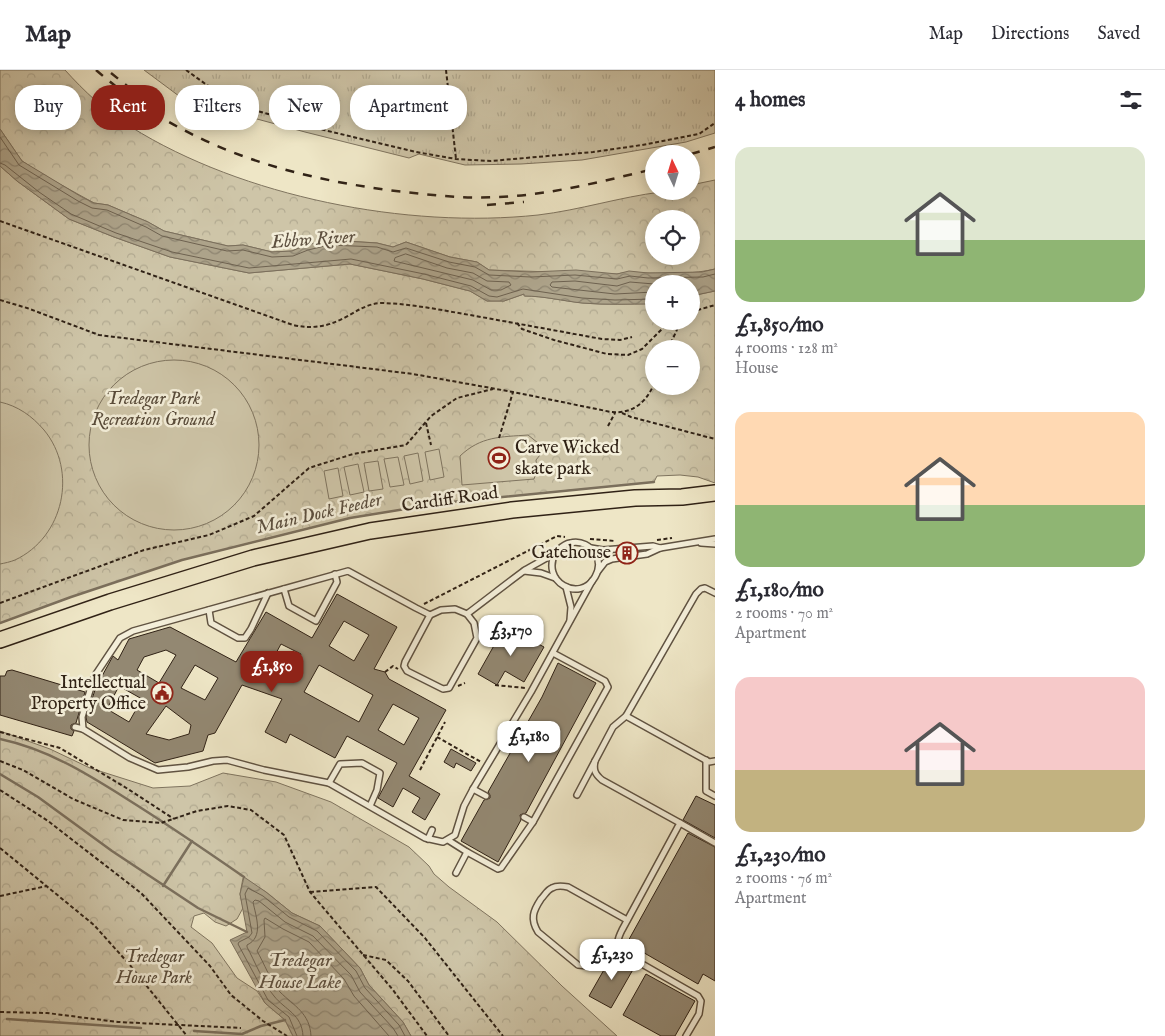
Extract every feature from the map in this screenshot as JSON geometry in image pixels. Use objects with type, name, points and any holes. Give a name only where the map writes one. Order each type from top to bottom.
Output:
[{"type":"main road","name":"Cardiff Road","points":[[0,640],[110,602],[253,558],[370,531],[512,510],[715,493]]},
{"type":"main road","name":"Cardiff Road","points":[[682,497],[715,500]]},
{"type":"lane","points":[[75,727],[83,729],[130,758],[158,770],[227,760],[264,770],[329,783],[428,839],[438,842],[448,840],[455,835],[464,806],[473,789],[553,653],[592,581],[605,562],[612,559],[648,554],[660,548],[715,539]]},
{"type":"lane","points":[[468,614],[524,571],[566,544],[582,543],[591,548],[603,550],[653,546],[660,548]]},
{"type":"lane","points":[[695,543],[715,544]]},
{"type":"lane","points":[[591,548],[597,558],[598,571]]},
{"type":"lane","points":[[555,578],[552,561],[556,552]]},
{"type":"lane","points":[[83,729],[82,717],[94,677],[120,638],[132,631],[348,571],[430,615]]},
{"type":"lane","points":[[524,571],[541,573],[555,578],[566,587],[579,589],[592,581]]},
{"type":"lane","points":[[284,589],[289,606],[316,621],[336,582],[335,574]]},
{"type":"lane","points":[[566,587],[570,607],[570,621]]},
{"type":"lane","points":[[577,795],[613,727],[626,716],[696,594],[705,588],[715,593]]},
{"type":"lane","points":[[208,610],[211,623],[238,638],[245,638],[252,629],[268,593]]},
{"type":"lane","points":[[455,609],[468,614],[474,623],[477,638],[449,688],[443,690],[407,671],[404,666],[405,660],[430,615],[441,610],[455,609]]},
{"type":"lane","points":[[448,840],[498,869],[501,868],[533,822],[608,687],[604,681],[553,653]]},
{"type":"lane","points":[[626,716],[709,762],[715,761]]},
{"type":"lane","points":[[706,760],[706,790],[715,796]]},
{"type":"lane","points":[[595,761],[596,775],[602,780],[715,843]]},
{"type":"lane","points":[[329,783],[340,764],[362,763],[380,773],[377,790],[370,806]]},
{"type":"lane","points":[[473,789],[486,796]]},
{"type":"lane","points":[[524,817],[533,822]]},
{"type":"lane","points":[[680,823],[627,920],[618,940],[618,946],[621,952],[698,996],[701,1001],[701,1008],[686,1036]]},
{"type":"lane","points":[[428,839],[432,830]]},
{"type":"lane","points":[[456,873],[468,852]]},
{"type":"lane","points":[[618,946],[588,966],[578,965],[538,932],[532,918],[534,911],[546,892],[553,887],[560,886],[568,887],[627,920]]},
{"type":"path","points":[[186,70],[218,93],[254,110],[388,146],[456,159],[491,161],[593,152],[700,134],[715,124]]},
{"type":"path","points":[[446,70],[456,159]]},
{"type":"path","points":[[0,221],[292,325],[316,327],[344,318],[356,310],[380,303],[424,307],[602,338],[620,340],[632,337]]},
{"type":"path","points":[[0,300],[27,308],[98,335],[413,374],[622,413],[715,439]]},
{"type":"path","points":[[700,309],[715,305]]},
{"type":"path","points":[[518,323],[522,329],[554,340],[607,354],[628,355],[642,349],[661,330]]},
{"type":"path","points":[[0,603],[135,553],[209,535],[254,516],[309,468],[353,454],[406,445],[431,416],[457,398],[495,388]]},
{"type":"path","points":[[499,438],[514,392]]},
{"type":"path","points":[[622,413],[639,405],[649,395]]},
{"type":"path","points":[[608,426],[615,413]]},
{"type":"path","points":[[426,422],[431,445]]},
{"type":"path","points":[[495,685],[525,688]]},
{"type":"path","points":[[420,770],[445,722]]},
{"type":"path","points":[[0,732],[60,748],[174,819]]},
{"type":"path","points":[[437,737],[487,765]]},
{"type":"path","points":[[0,761],[23,770],[73,798],[123,820],[161,823],[198,811],[228,806],[251,810],[284,836],[310,892],[393,990],[427,1036]]},
{"type":"path","points":[[0,790],[48,821],[142,893],[210,966],[231,995],[262,1021],[287,1036]]},
{"type":"path","points":[[0,848],[94,925],[129,964],[187,1036]]},
{"type":"path","points":[[0,896],[48,886]]},
{"type":"path","points":[[310,892],[376,887],[425,938],[503,1036]]},
{"type":"path","points":[[363,955],[386,960],[408,981],[448,1036]]},
{"type":"path","points":[[0,1012],[47,1013],[118,1022],[241,1028]]},
{"type":"green space","points":[[0,70],[65,70],[80,85],[15,85],[15,130],[81,130],[81,86],[91,96],[91,130],[136,130],[175,151],[223,172],[274,189],[327,202],[381,212],[435,217],[487,218],[538,215],[645,194],[645,200],[700,200],[700,183],[715,180],[715,269],[665,274],[489,270],[477,262],[450,257],[406,242],[393,247],[377,243],[329,240],[306,245],[292,251],[272,252],[243,245],[228,246],[164,231],[108,205],[94,203],[22,161],[0,129]]},
{"type":"green space","points":[[144,70],[715,70],[715,133],[686,142],[669,145],[645,145],[645,149],[582,160],[465,165],[419,154],[409,158],[298,130],[340,130],[340,85],[269,85],[269,122],[259,120],[259,85],[175,85],[175,93]]},
{"type":"green space","name":"Tredegar Park Recreation Ground","points":[[0,166],[17,181],[69,219],[170,257],[249,273],[350,264],[470,291],[487,301],[504,301],[524,294],[525,296],[583,303],[645,303],[645,330],[700,330],[700,294],[715,291],[715,483],[698,477],[680,475],[657,476],[654,482],[442,503],[350,518],[182,560],[0,623]]},
{"type":"green space","points":[[174,360],[199,364],[214,370],[234,385],[249,405],[255,420],[259,445],[255,470],[249,485],[234,505],[214,520],[199,526],[174,530],[149,526],[134,520],[114,505],[99,485],[93,470],[89,445],[93,420],[99,405],[114,385],[134,370],[149,364]]},
{"type":"green space","points":[[0,402],[24,412],[44,430],[55,446],[61,464],[63,483],[61,502],[55,520],[45,536],[32,549],[15,560],[0,564]]},
{"type":"green space","name":"Carve Wicked skate park","points":[[528,435],[538,443],[540,455],[536,460],[537,470],[534,479],[462,485],[460,456],[468,449],[492,439]]},
{"type":"green space","points":[[439,449],[444,477],[430,480],[425,452]]},
{"type":"green space","points":[[418,453],[423,481],[410,484],[404,456]]},
{"type":"green space","points":[[398,457],[404,485],[390,487],[384,459]]},
{"type":"green space","points":[[378,461],[383,489],[369,491],[364,463]]},
{"type":"green space","points":[[358,464],[364,492],[350,495],[344,467]]},
{"type":"green space","points":[[338,468],[343,496],[329,499],[324,471]]},
{"type":"green space","name":"Tredegar House Park","points":[[0,731],[50,749],[90,768],[153,788],[190,786],[223,773],[276,782],[331,802],[409,847],[449,887],[497,922],[562,986],[617,1036],[411,1036],[403,1022],[369,985],[360,968],[320,926],[292,913],[266,892],[243,878],[240,894],[243,908],[237,919],[226,926],[215,922],[204,913],[194,916],[191,927],[212,943],[237,978],[257,991],[265,1003],[285,1020],[293,1036],[0,1036]]},
{"type":"water","points":[[0,129],[22,161],[80,196],[94,203],[108,205],[164,231],[228,246],[243,245],[272,252],[292,251],[306,245],[329,240],[377,243],[393,247],[406,242],[450,257],[477,262],[489,270],[531,272],[576,270],[617,274],[629,271],[648,273],[702,272],[715,269],[715,291],[700,294],[700,275],[645,275],[645,304],[582,303],[524,296],[524,294],[504,301],[487,301],[470,291],[350,264],[249,273],[170,257],[69,219],[17,181],[0,166]]},
{"type":"water","name":"Tredegar House Lake","points":[[244,877],[292,913],[320,926],[360,968],[369,985],[403,1022],[411,1036],[293,1036],[285,1020],[265,1003],[230,940],[247,932],[240,894]]},
{"type":"building","points":[[337,594],[397,627],[374,669],[385,672],[389,679],[446,710],[409,776],[440,794],[425,820],[412,812],[420,798],[403,788],[393,807],[378,798],[397,763],[347,736],[335,758],[290,734],[286,743],[265,732],[282,699],[242,685],[215,733],[208,735],[203,751],[155,763],[87,722],[86,717],[96,687],[113,656],[118,660],[129,639],[170,627],[236,662],[266,612],[312,638]],"holes":[[[344,621],[369,635],[354,661],[329,646]],[[281,644],[301,654],[289,677],[269,666]],[[166,650],[176,655],[159,683],[137,670],[144,657]],[[195,665],[218,678],[205,700],[181,688]],[[319,665],[373,695],[359,722],[304,692]],[[119,686],[142,699],[129,722],[107,709]],[[393,704],[419,718],[404,745],[378,730]],[[166,706],[191,725],[189,734],[169,740],[146,734]]]},
{"type":"building","points":[[505,626],[544,647],[524,682],[505,671],[497,685],[478,674]]},
{"type":"building","points":[[558,663],[596,683],[526,813],[520,815],[521,820],[498,862],[461,841],[484,800],[490,798],[488,792],[542,697]]},
{"type":"building","points":[[12,670],[85,692],[76,723],[71,725],[71,729],[74,731],[72,736],[0,715],[0,676],[5,676],[7,671]]},
{"type":"building","points":[[451,749],[476,763],[471,771],[456,763],[454,768],[444,762]]},
{"type":"building","points":[[696,796],[715,805],[715,838],[683,820]]},
{"type":"building","points":[[688,833],[715,847],[715,981],[703,974],[698,984],[627,943]]},
{"type":"building","points":[[613,954],[635,966],[611,1008],[589,996]]},
{"type":"building","points":[[646,974],[695,1001],[675,1036],[661,1036],[623,1015]]},
{"type":"waterway","name":"Main Dock Feeder","points":[[0,623],[182,560],[350,518],[442,503],[654,482]]},
{"type":"waterway","points":[[0,739],[34,749],[81,771],[157,818],[244,877]]},
{"type":"waterway","points":[[0,774],[38,797],[112,851],[198,908],[247,932]]},
{"type":"waterway","points":[[163,886],[192,841]]},
{"type":"waterway","points":[[7,1019],[141,1028]]},
{"type":"waterway","points":[[194,1031],[242,1034],[261,1026],[285,1020]]},
{"type":"railway","points":[[96,70],[129,96],[164,119],[200,138],[237,154],[275,167],[355,185],[434,195],[498,197],[557,190],[645,171]]},
{"type":"railway","points":[[111,73],[126,85]]},
{"type":"railway","points":[[700,151],[715,147]]},
{"type":"railway","points":[[487,205],[524,202]]},
{"type":"place","name":"Carve Wicked skate park","points":[[499,458]]},
{"type":"place","name":"Gatehouse","points":[[627,553]]},
{"type":"place","name":"Intellectual Property Office","points":[[162,693]]},
{"type":"water label","name":"Ebbw River","points":[[313,240]]}]
